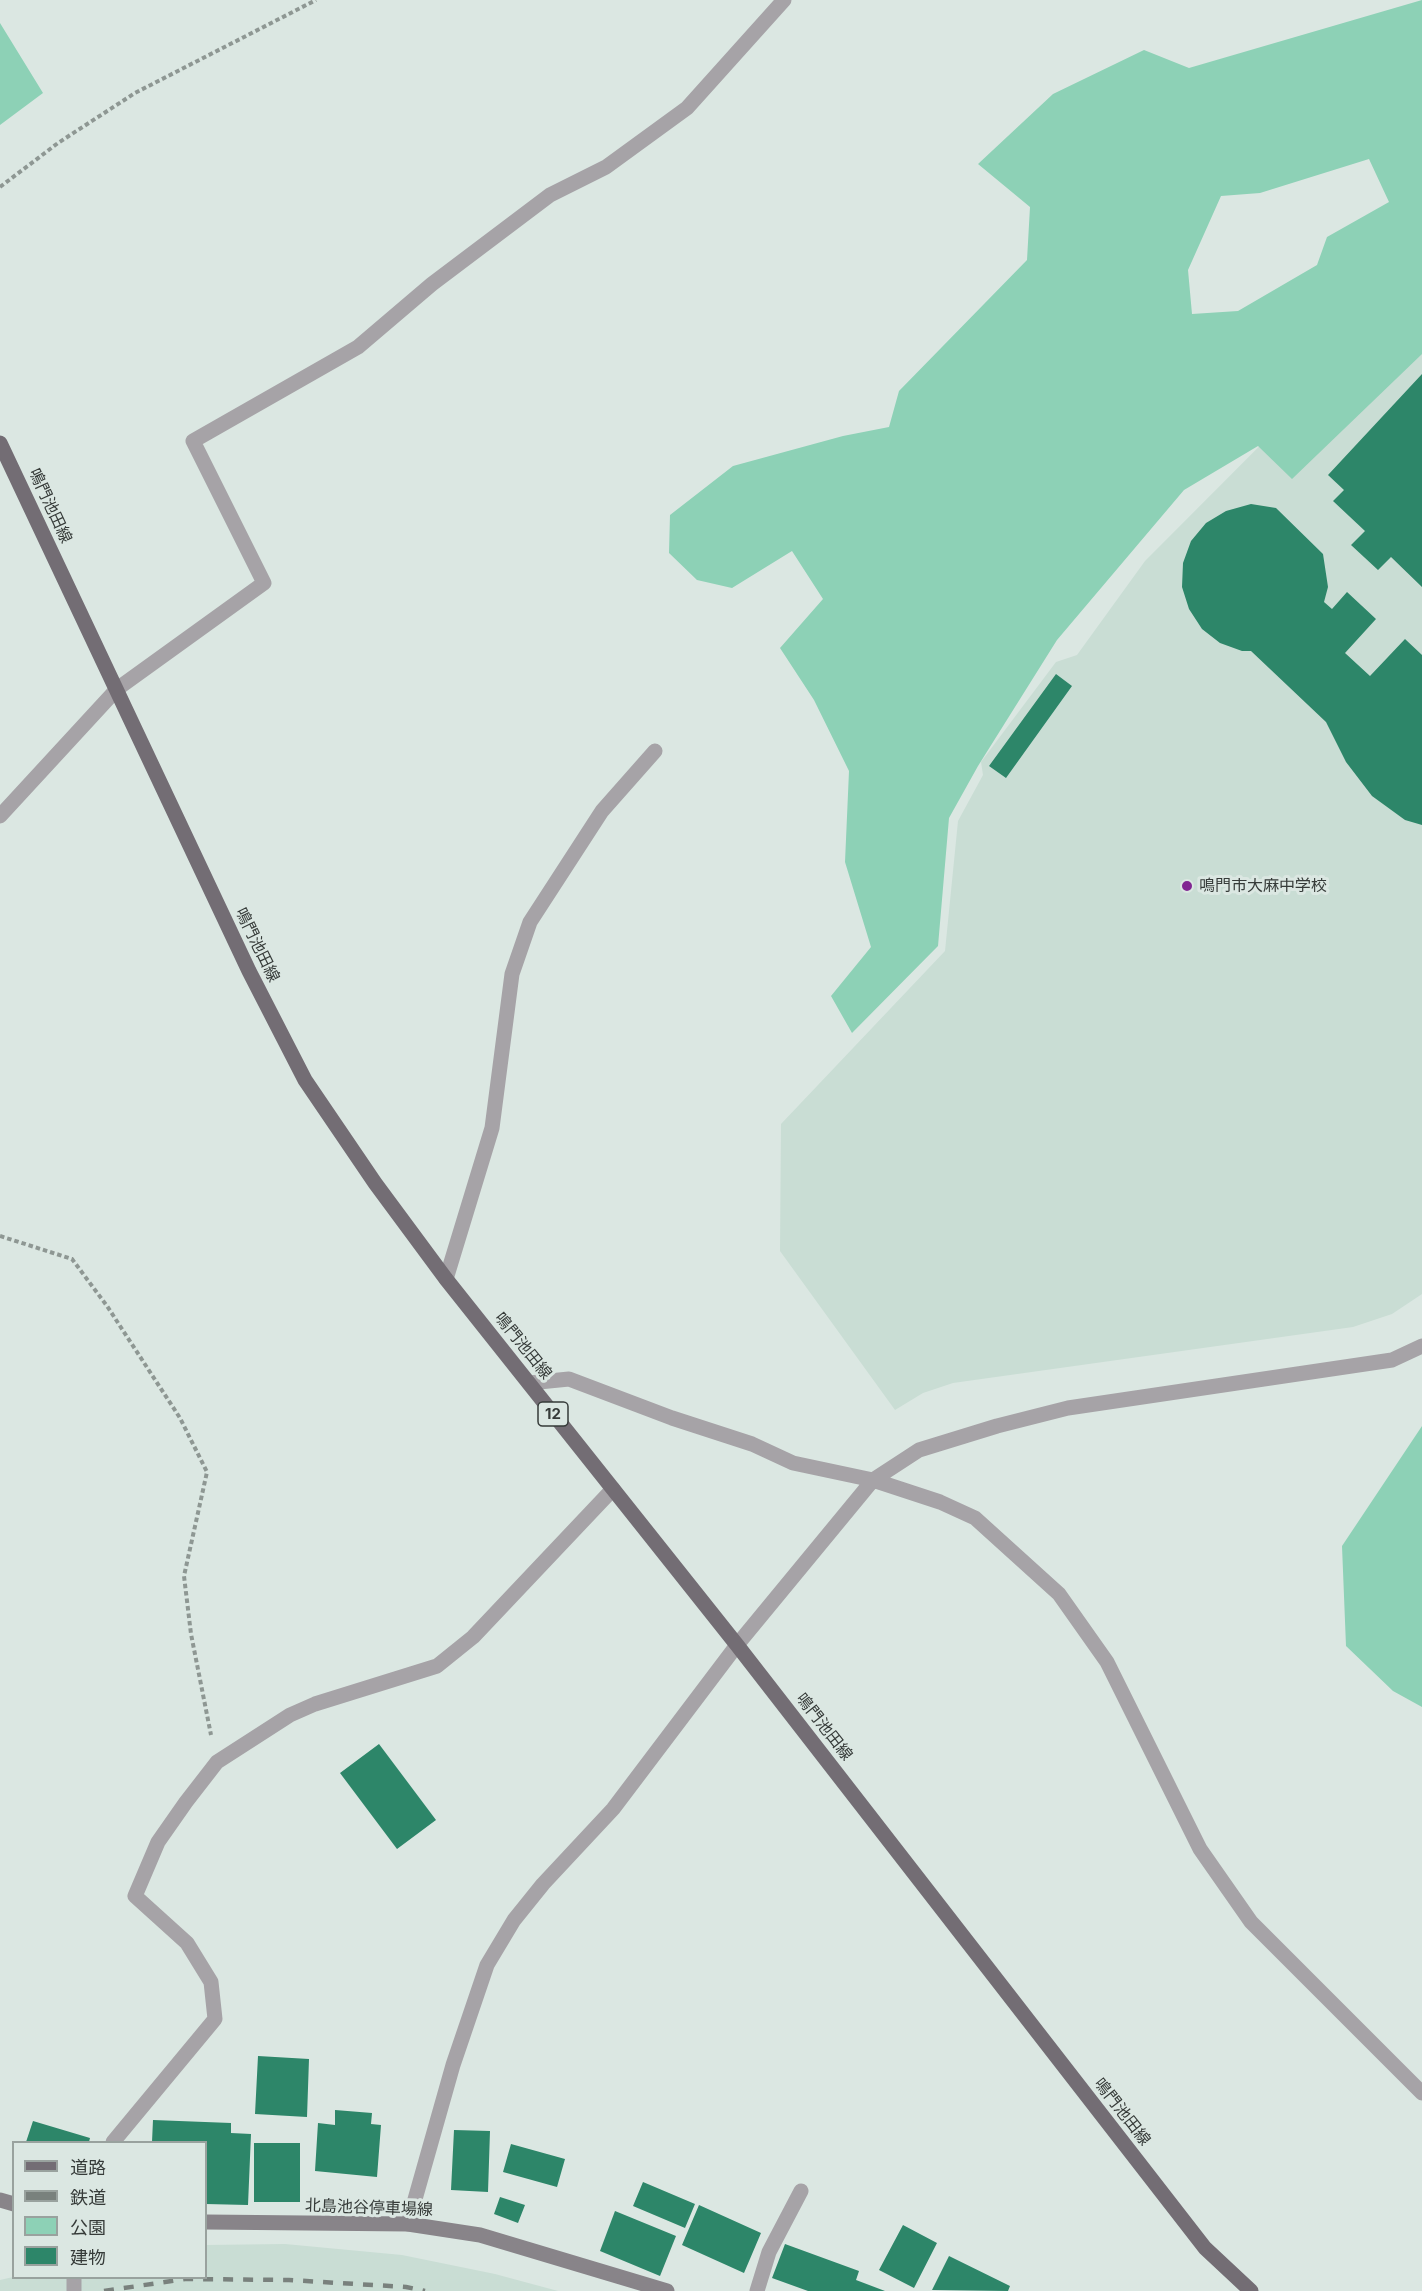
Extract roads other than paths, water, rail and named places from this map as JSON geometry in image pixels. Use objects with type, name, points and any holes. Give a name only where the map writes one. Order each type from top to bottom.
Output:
[{"type":"main road","name":"鳴門池田線","points":[[0,444],[249,971],[305,1080],[375,1183],[446,1279],[737,1644],[1205,2248],[1251,2291]]},
{"type":"main road","name":"北島池谷停車場線","points":[[207,2222],[408,2224],[480,2235],[667,2291]]},
{"type":"street","points":[[0,816],[117,689],[264,583],[192,441],[358,347],[432,284],[550,195],[606,167],[687,108],[784,0]]},
{"type":"street","points":[[446,1279],[492,1128],[512,974],[530,922],[602,811],[655,751]]},
{"type":"street","points":[[408,2224],[453,2065],[488,1965],[514,1920],[543,1884],[613,1809],[737,1644],[873,1480],[919,1450],[997,1426],[1068,1408],[1392,1360],[1422,1346]]},
{"type":"street","points":[[529,1383],[569,1379],[672,1418],[752,1444],[793,1463],[873,1480],[940,1502],[975,1518],[1059,1594],[1107,1662],[1200,1849],[1251,1922],[1422,2093]]},
{"type":"street","points":[[114,2141],[215,2019],[211,1982],[187,1942],[135,1896],[158,1842],[217,1762],[290,1715],[315,1704],[437,1666],[473,1637],[613,1489]]},
{"type":"street","points":[[757,2291],[769,2252],[801,2192]]},
{"type":"railway","points":[[104,2291],[185,2279],[289,2280],[406,2287],[425,2291]]},
{"type":"place","name":"鳴門市大麻中学校","points":[[1187,886]]}]
